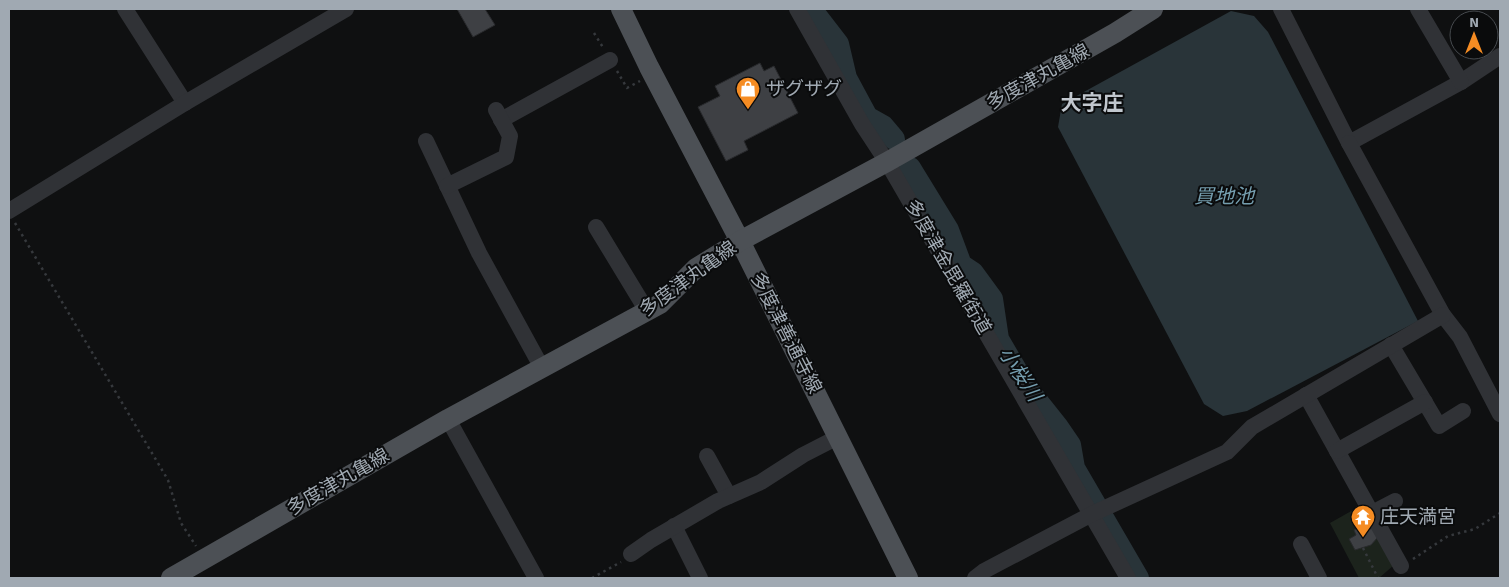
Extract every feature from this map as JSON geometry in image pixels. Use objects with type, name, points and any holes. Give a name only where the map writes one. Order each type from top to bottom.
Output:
[{"type":"main road","name":"多度津善通寺線","points":[[621,9],[649,67],[740,241],[908,578]]},
{"type":"main road","name":"多度津丸亀線","points":[[171,578],[448,419],[660,304],[696,268],[740,241],[887,162],[1115,33],[1152,9]]},
{"type":"street","points":[[125,9],[185,104]]},
{"type":"street","points":[[11,216],[185,104],[346,9]]},
{"type":"street","name":"多度津金毘羅街道","points":[[797,9],[862,124],[887,162],[1128,578]]},
{"type":"street","points":[[1281,9],[1349,143],[1443,315],[1460,336],[1500,414]]},
{"type":"street","points":[[1418,9],[1461,82]]},
{"type":"street","points":[[1349,143],[1461,82],[1500,56]]},
{"type":"street","points":[[447,186],[506,157],[510,136],[499,115],[610,60]]},
{"type":"street","points":[[426,141],[479,252],[542,368]]},
{"type":"street","points":[[596,227],[647,311]]},
{"type":"street","points":[[975,578],[984,571],[1092,514],[1227,452],[1252,427],[1443,315]]},
{"type":"street","points":[[1391,345],[1439,426],[1463,411]]},
{"type":"street","points":[[1306,395],[1401,566]]},
{"type":"street","points":[[1337,450],[1425,402]]},
{"type":"street","points":[[448,419],[536,578]]},
{"type":"street","points":[[631,554],[674,526],[729,496],[762,482],[803,455],[838,437]]},
{"type":"street","points":[[708,456],[729,496]]},
{"type":"street","points":[[1372,513],[1395,501]]},
{"type":"street","points":[[674,526],[700,578]]},
{"type":"street","points":[[1301,544],[1319,570]]},
{"type":"path","points":[[11,216],[168,480],[181,523],[205,559]]},
{"type":"path","points":[[1401,566],[1448,536],[1476,529],[1500,513]]},
{"type":"path","points":[[1363,548],[1378,578]]},
{"type":"path","points":[[592,578],[615,566],[631,554]]},
{"type":"shaded area","points":[[1362,505],[1394,565],[1379,578],[1359,578],[1330,523]]},
{"type":"water","name":"買地池","points":[[1231,11],[1254,16],[1268,32],[1418,321],[1247,411],[1223,416],[1204,404],[1058,127],[1062,104]]},
{"type":"building","points":[[457,9],[485,9],[495,25],[473,37]]},
{"type":"building","name":"ザグザグ","points":[[760,63],[764,71],[774,66],[798,113],[744,141],[748,150],[726,161],[698,107],[720,96],[715,86]]},
{"type":"building","name":"庄天満宮","points":[[1361,526],[1364,531],[1373,528],[1378,537],[1371,545],[1355,550],[1349,539],[1356,535],[1354,530]]},
{"type":"waterway","name":"小桜川","points":[[811,9],[838,44],[846,78],[867,117],[883,126],[894,139]]},
{"type":"waterway","name":"小桜川","points":[[910,168],[948,230],[961,265],[973,273],[992,299],[998,339],[1026,387],[1070,445],[1074,468],[1138,578]]},
{"type":"place","name":"ザグザグ","points":[[748,110]]},
{"type":"place","name":"庄天満宮","points":[[1363,538]]},
{"type":"district","name":"大字庄","points":[[1092,103]]}]
